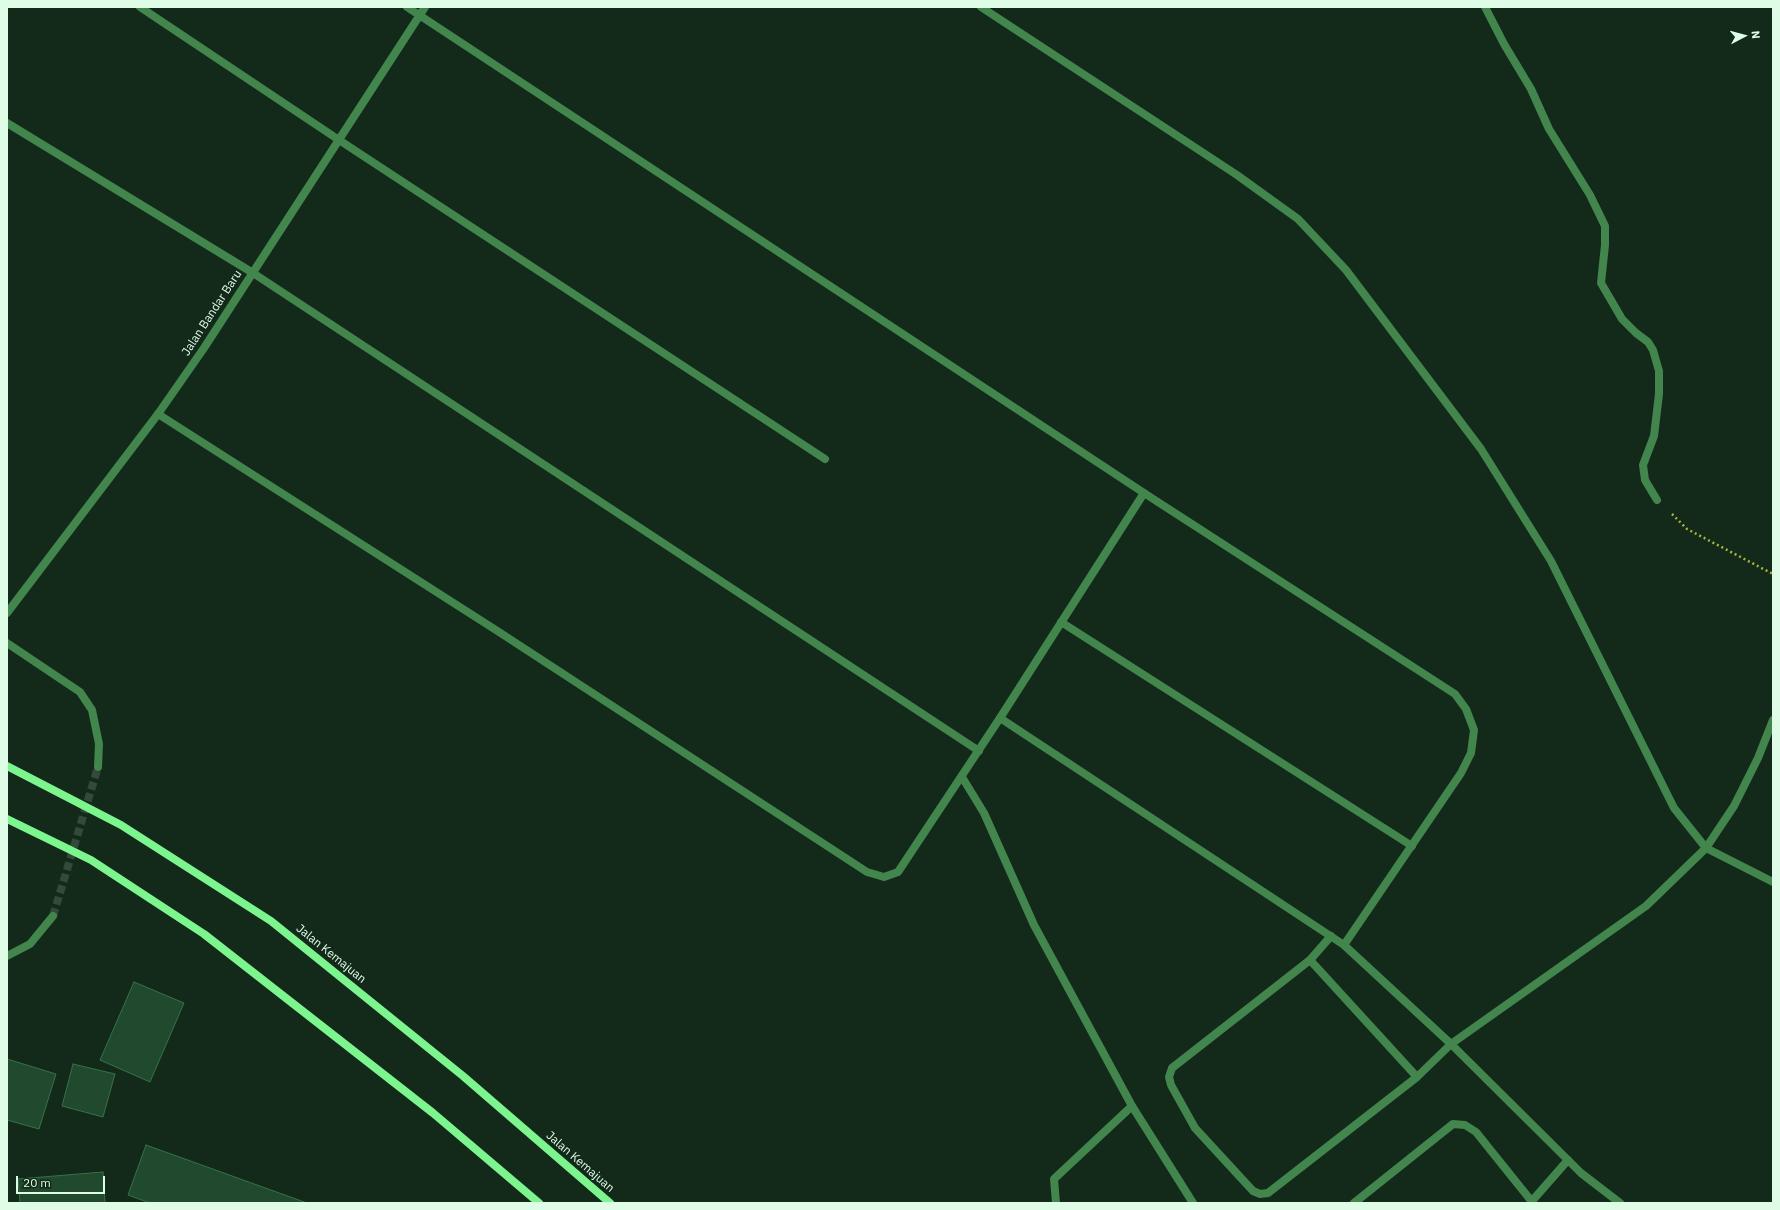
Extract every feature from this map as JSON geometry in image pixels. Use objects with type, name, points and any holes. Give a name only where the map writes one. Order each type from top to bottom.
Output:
[{"type":"main road","name":"Jalan Kemajuan","points":[[7,766],[121,825],[271,921],[463,1076],[610,1203]]},
{"type":"main road","points":[[7,819],[91,860],[204,934],[434,1113],[539,1203]]},
{"type":"street","points":[[140,7],[339,140],[825,459]]},
{"type":"street","points":[[407,7],[1144,493],[1454,694],[1466,709],[1474,730],[1471,753],[1461,773],[1344,945]]},
{"type":"street","name":"Jalan Bandar Baru","points":[[7,613],[158,414],[253,273],[425,7]]},
{"type":"street","points":[[981,7],[1238,175],[1298,219],[1346,270],[1481,449],[1551,560],[1674,808],[1706,848],[1773,882]]},
{"type":"street","points":[[1485,7],[1504,44],[1531,89],[1549,129],[1590,196],[1605,226],[1605,245],[1600,283],[1622,319],[1636,333],[1648,342],[1653,350],[1659,371],[1660,394],[1654,436],[1643,465],[1645,480],[1657,500]]},
{"type":"street","points":[[7,123],[253,273],[979,751]]},
{"type":"street","points":[[158,414],[506,636],[867,872],[884,877],[898,872],[979,751],[1144,493]]},
{"type":"street","points":[[1061,622],[1412,846]]},
{"type":"street","points":[[7,643],[80,692],[92,710],[99,744],[98,767]]},
{"type":"street","points":[[1000,718],[1344,945],[1451,1044],[1581,1173],[1620,1203]]},
{"type":"street","points":[[1331,936],[1310,960],[1172,1068],[1169,1077],[1171,1085],[1195,1128],[1253,1191],[1260,1194],[1268,1193],[1417,1077],[1451,1044],[1646,906],[1706,848],[1734,806],[1758,758],[1773,720]]},
{"type":"street","points":[[962,777],[984,813],[1034,925],[1132,1106],[1193,1203]]},
{"type":"street","points":[[7,956],[30,944],[53,916]]},
{"type":"street","points":[[1310,960],[1417,1077]]},
{"type":"street","points":[[1056,1203],[1054,1179],[1132,1106]]},
{"type":"street","points":[[1354,1203],[1453,1124],[1465,1125],[1476,1132],[1533,1202],[1568,1160]]},
{"type":"path","points":[[1657,500],[1688,529],[1773,574]]},
{"type":"building","points":[[134,982],[184,1003],[150,1082],[100,1060]]},
{"type":"building","points":[[7,1059],[56,1074],[39,1129],[7,1120]]},
{"type":"building","points":[[73,1064],[115,1074],[103,1117],[62,1106]]},
{"type":"building","points":[[146,1145],[307,1203],[150,1203],[128,1195]]},
{"type":"building","points":[[103,1172],[105,1203],[20,1203],[18,1179]]},
{"type":"tunnel","points":[[53,916],[98,767]]}]
